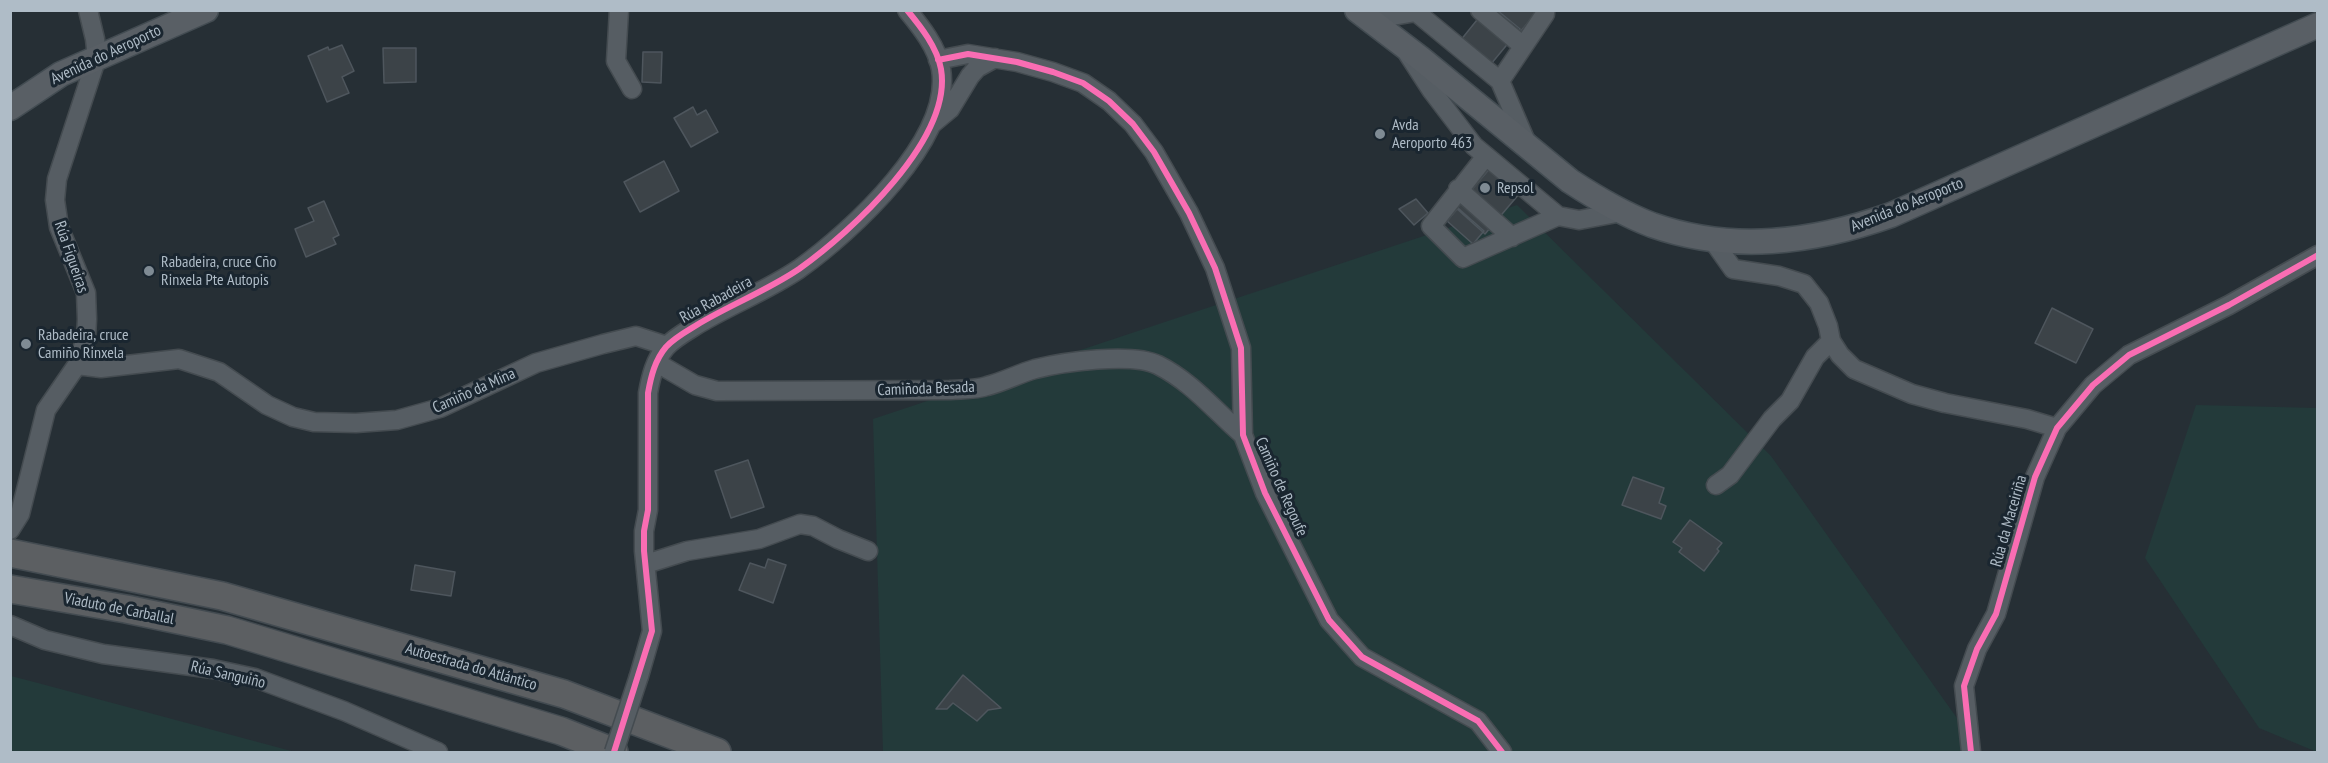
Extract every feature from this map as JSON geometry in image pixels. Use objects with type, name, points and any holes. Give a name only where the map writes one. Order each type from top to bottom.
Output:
[{"type":"highway","name":"Viaduto de Carballal","points":[[10,553],[222,596]]},
{"type":"highway","name":"Viaduto de Carballal","points":[[10,589],[126,609],[227,630],[561,731],[614,753]]},
{"type":"highway","name":"Autoestrada do Atlántico","points":[[222,596],[564,694],[717,753]]},
{"type":"main road","name":"Avenida do Aeroporto","points":[[10,108],[61,74],[206,10]]},
{"type":"main road","name":"Avenida do Aeroporto","points":[[1363,15],[1570,181],[1622,212],[1653,225],[1712,238],[1777,242],[1810,238],[1863,225],[1930,198],[2318,25]]},
{"type":"street","name":"Rúa Figueiras","points":[[10,530],[20,514],[46,410],[77,365],[86,338],[86,293],[59,227],[55,200],[57,179],[97,57],[88,10]]},
{"type":"street","points":[[619,10],[616,61],[632,89]]},
{"type":"street","name":"Rúa Rabadeira","points":[[614,753],[652,631],[644,531],[648,510],[648,393],[651,374],[667,346],[713,315],[791,274],[858,219],[893,185],[918,149],[940,101],[941,78],[938,60],[932,45],[907,10]]},
{"type":"street","points":[[1480,10],[1523,46]]},
{"type":"street","points":[[1500,81],[1545,14],[1545,10]]},
{"type":"street","points":[[1363,15],[1416,12],[1436,17],[1500,81],[1527,146]]},
{"type":"street","points":[[1402,45],[1474,146],[1558,216],[1579,220],[1622,212]]},
{"type":"street","name":"Camiño de Regoufe","points":[[938,60],[968,54],[1044,69],[1083,83],[1108,101],[1133,124],[1154,152],[1189,213],[1215,268],[1241,348],[1243,435],[1265,493],[1329,620],[1362,657],[1478,721],[1502,753]]},
{"type":"street","name":"Rúa Rabadeira","points":[[930,125],[951,109],[977,68],[995,58]]},
{"type":"street","points":[[1486,156],[1431,226],[1462,258],[1558,216]]},
{"type":"street","points":[[1458,189],[1512,237]]},
{"type":"street","points":[[1712,238],[1733,270],[1779,276],[1804,284],[1819,303],[1831,341],[1840,355],[1854,369],[1912,394],[1946,404],[2028,418],[2057,428]]},
{"type":"street","name":"Rúa da Maceiriña","points":[[1971,753],[1964,686],[1977,649],[1996,614],[2035,477],[2057,428],[2093,385],[2129,355],[2229,305],[2318,255]]},
{"type":"street","name":"Camiño da Mina","points":[[77,365],[100,368],[179,359],[219,372],[267,405],[293,417],[314,422],[356,423],[397,420],[440,408],[536,363],[603,344],[636,336],[667,346]]},
{"type":"street","points":[[1716,485],[1730,475],[1772,419],[1790,401],[1815,357],[1831,341]]},
{"type":"street","name":"Camiñoda Besada","points":[[657,363],[694,385],[717,391],[950,390],[984,387],[1034,370],[1079,362],[1126,359],[1156,364],[1192,386],[1215,411],[1243,435]]},
{"type":"street","points":[[646,564],[687,551],[759,539],[800,524],[813,526],[868,551]]},
{"type":"street","name":"Rúa Sanguiño","points":[[10,625],[45,640],[102,654],[213,669],[255,678],[345,711],[438,753]]},
{"type":"green space","points":[[1517,205],[1771,456],[1981,752],[883,752],[873,419]]},
{"type":"green space","points":[[2196,405],[2317,408],[2317,752],[2259,728],[2145,558]]},
{"type":"green space","points":[[11,676],[38,683],[295,752],[11,752]]},
{"type":"building","points":[[1485,10],[1497,10],[1520,29],[1486,70],[1456,46]]},
{"type":"building","points":[[1496,10],[1535,10],[1537,12],[1520,32]]},
{"type":"building","points":[[342,45],[354,71],[342,77],[349,93],[327,102],[308,56],[328,47],[329,50]]},
{"type":"building","points":[[383,48],[416,48],[416,82],[384,83]]},
{"type":"building","points":[[643,52],[662,52],[661,83],[642,82]]},
{"type":"building","points":[[693,107],[697,115],[706,110],[718,132],[691,147],[674,118]]},
{"type":"building","points":[[664,161],[679,191],[640,212],[624,182]]},
{"type":"building","points":[[1491,167],[1520,193],[1485,234],[1456,208]]},
{"type":"building","points":[[1416,199],[1428,213],[1414,225],[1399,209]]},
{"type":"building","points":[[324,201],[339,235],[333,238],[336,244],[306,257],[295,229],[314,221],[308,208]]},
{"type":"building","points":[[1458,208],[1484,231],[1473,244],[1447,221]]},
{"type":"building","points":[[2052,308],[2093,329],[2076,363],[2035,343]]},
{"type":"building","points":[[748,460],[764,507],[731,518],[715,471]]},
{"type":"building","points":[[1633,477],[1664,488],[1659,503],[1666,506],[1661,519],[1622,505]]},
{"type":"building","points":[[1690,520],[1722,543],[1717,549],[1719,551],[1704,571],[1679,552],[1682,548],[1673,542]]},
{"type":"building","points":[[768,559],[786,565],[773,603],[739,590],[750,563],[765,568]]},
{"type":"building","points":[[415,565],[455,572],[451,596],[411,590]]},
{"type":"building","points":[[963,675],[1001,708],[988,710],[977,721],[953,703],[947,709],[936,709]]},
{"type":"cycle path","points":[[614,752],[652,631],[644,531],[648,510],[648,393],[654,368],[662,352],[678,337],[712,316],[787,277],[821,253],[870,208],[915,153],[931,125],[940,96],[941,69],[932,45],[907,10]]},
{"type":"cycle path","points":[[938,60],[968,54],[1017,62],[1053,72],[1083,83],[1109,101],[1133,124],[1154,152],[1189,213],[1215,268],[1241,348],[1243,435],[1265,493],[1329,620],[1362,657],[1478,721],[1502,752]]},
{"type":"cycle path","points":[[1971,752],[1964,686],[1977,649],[1996,614],[2035,477],[2057,428],[2093,385],[2129,355],[2229,305],[2318,255]]},
{"type":"place","name":"Avda Aeroporto 463","points":[[1380,134]]},
{"type":"place","name":"Repsol","points":[[1485,188]]},
{"type":"place","name":"Rabadeira, cruce Cño Rinxela Pte Autopis","points":[[149,271]]},
{"type":"place","name":"Rabadeira, cruce Camiño Rinxela","points":[[26,344]]}]
